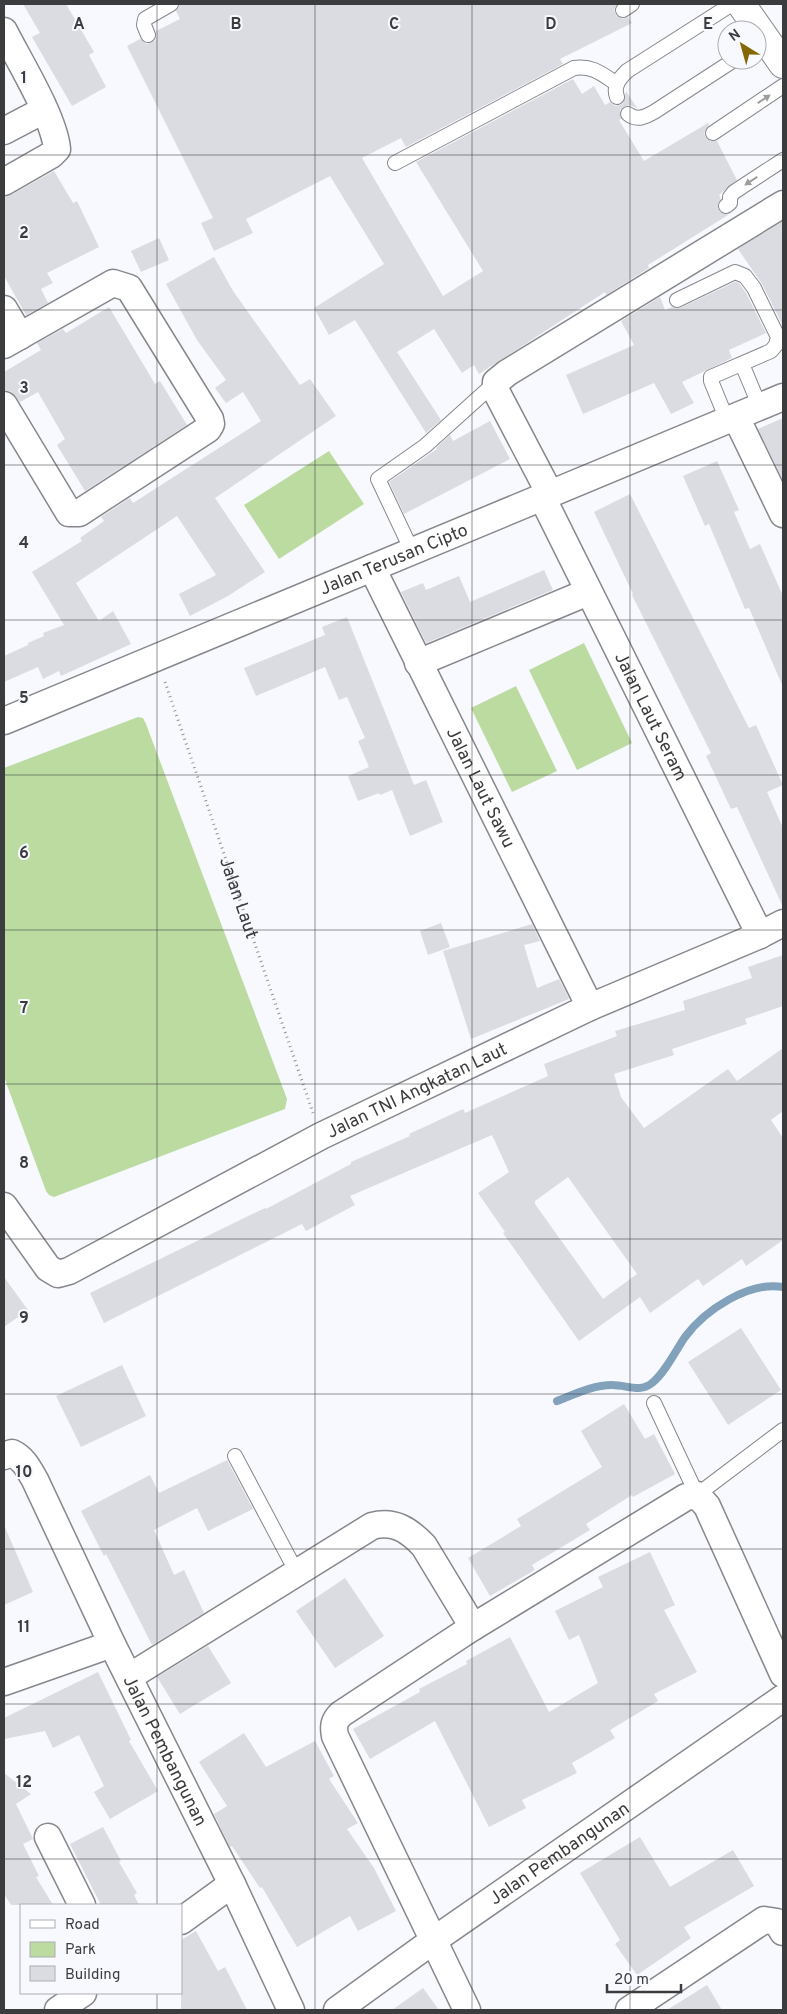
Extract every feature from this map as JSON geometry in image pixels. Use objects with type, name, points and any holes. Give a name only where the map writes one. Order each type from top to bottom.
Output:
[{"type":"main road","points":[[741,4],[750,20]]},
{"type":"main road","points":[[767,47],[783,64]]},
{"type":"street","points":[[4,31],[44,110],[56,141],[57,149],[51,155],[4,182]]},
{"type":"street","points":[[4,131],[44,110]]},
{"type":"street","points":[[496,382],[507,373],[783,204]]},
{"type":"street","points":[[4,308],[12,341],[113,283],[129,288],[210,419],[211,424],[208,429],[79,513],[72,514],[69,513],[4,405]]},
{"type":"street","name":"Jalan Laut Seram","points":[[496,382],[496,391],[546,496],[588,592],[760,935]]},
{"type":"street","name":"Jalan Terusan Cipto","points":[[4,721],[783,397]]},
{"type":"street","points":[[731,419],[783,514]]},
{"type":"street","name":"Jalan Laut Sawu","points":[[372,568],[590,1007]]},
{"type":"street","points":[[418,663],[588,592]]},
{"type":"street","name":"Jalan TNI Angkatan Laut","points":[[4,1206],[48,1268],[58,1274],[80,1266],[321,1136],[590,1007],[760,935],[783,923]]},
{"type":"street","name":"Jalan Pembangunan","points":[[4,1456],[12,1453],[19,1456],[25,1462],[35,1480],[112,1644],[232,1884],[291,2010]]},
{"type":"street","points":[[467,2010],[335,1736],[333,1727],[335,1720],[341,1714],[473,1627],[686,1497],[697,1495],[707,1506],[783,1674]]},
{"type":"street","points":[[129,1676],[296,1571],[372,1526],[391,1523],[408,1532],[424,1546],[473,1627]]},
{"type":"street","points":[[4,1682],[112,1644]]},
{"type":"street","name":"Jalan Pembangunan","points":[[337,2010],[434,1940],[783,1698]]},
{"type":"street","points":[[756,1717],[783,1720]]},
{"type":"street","points":[[48,1837],[82,1904]]},
{"type":"street","points":[[182,1920],[232,1884]]},
{"type":"street","points":[[629,2010],[764,1920],[777,1922],[783,1932]]},
{"type":"street","points":[[58,2010],[82,1994]]},
{"type":"lane","points":[[148,35],[144,25],[145,19],[172,4]]},
{"type":"lane","points":[[395,163],[574,68],[585,66],[598,72],[617,91],[626,71],[732,4]]},
{"type":"lane","points":[[628,114],[632,118],[639,118],[654,112],[719,70]]},
{"type":"lane","points":[[713,133],[783,86]]},
{"type":"lane","points":[[726,206],[730,203],[733,189],[783,160]]},
{"type":"lane","points":[[677,300],[735,272],[746,276],[754,288],[778,337],[776,345],[771,351],[711,377],[711,381],[731,419]]},
{"type":"lane","points":[[742,364],[760,407]]},
{"type":"lane","points":[[412,551],[378,479],[426,446],[496,382]]},
{"type":"lane","points":[[654,1403],[697,1495],[783,1430]]},
{"type":"lane","points":[[235,1456],[296,1571]]},
{"type":"path","name":"Jalan Laut","points":[[157,657],[321,1136]]},
{"type":"green space","points":[[329,451],[364,504],[279,559],[244,505]]},
{"type":"green space","points":[[584,643],[632,743],[577,770],[529,670]]},
{"type":"green space","points":[[516,686],[557,771],[512,792],[471,708]]},
{"type":"green space","points":[[138,717],[143,718],[146,724],[287,1099],[285,1109],[54,1197],[46,1191],[4,1077],[4,768]]},
{"type":"building","points":[[23,4],[66,4],[94,52],[89,55],[106,87],[72,106],[32,37],[40,33]]},
{"type":"building","points":[[180,4],[617,4],[614,10],[616,15],[623,19],[628,17],[632,23],[560,59],[563,64],[406,147],[401,138],[362,158],[443,296],[483,271],[416,162],[573,79],[582,94],[594,86],[605,105],[610,102],[615,106],[623,104],[626,91],[637,108],[629,105],[624,107],[620,110],[621,119],[619,120],[644,161],[708,123],[709,125],[704,133],[706,137],[710,141],[717,141],[737,180],[719,195],[721,199],[718,203],[719,211],[728,215],[648,265],[649,268],[606,295],[605,292],[479,374],[474,365],[462,373],[434,329],[397,352],[441,420],[426,433],[355,320],[329,335],[314,308],[384,264],[330,176],[246,219],[253,233],[214,251],[201,223],[213,218],[127,46],[140,39],[147,44],[155,41],[156,31],[180,19],[176,11]]},
{"type":"building","points":[[54,171],[73,203],[77,201],[99,247],[47,273],[53,283],[41,289],[48,303],[26,315],[4,276],[4,197]]},
{"type":"building","points":[[783,221],[783,326],[762,284],[738,249]]},
{"type":"building","points":[[159,238],[169,260],[141,272],[131,251]]},
{"type":"building","points":[[214,257],[233,291],[300,385],[310,379],[336,416],[215,498],[265,572],[228,596],[190,616],[179,594],[216,575],[177,516],[76,583],[99,621],[113,611],[131,644],[61,676],[59,671],[43,679],[38,667],[4,682],[4,656],[44,636],[43,633],[64,625],[32,572],[82,541],[80,538],[104,521],[101,517],[130,498],[133,503],[261,421],[243,392],[226,403],[215,388],[226,380],[197,340],[166,284]]},
{"type":"building","points":[[735,282],[739,283],[746,293],[766,333],[729,350],[732,358],[682,382],[694,403],[671,414],[654,383],[583,414],[566,375],[634,345],[621,321],[660,297],[665,310],[672,307],[680,308]]},
{"type":"building","points":[[109,307],[155,384],[160,381],[187,425],[85,491],[57,445],[65,439],[38,392],[20,402],[12,392],[4,390],[4,372],[41,350],[37,343],[63,329],[66,333]]},
{"type":"building","points":[[783,418],[783,480],[758,429]]},
{"type":"building","points":[[490,421],[510,459],[404,514],[389,482],[437,449],[450,435],[453,441]]},
{"type":"building","points":[[717,461],[739,510],[734,512],[750,549],[760,544],[783,596],[783,687],[749,608],[745,609],[709,524],[705,526],[683,476]]},
{"type":"building","points":[[630,494],[749,728],[756,725],[783,785],[767,792],[783,828],[783,907],[737,807],[731,809],[706,756],[711,753],[632,595],[594,512]]},
{"type":"building","points":[[544,570],[553,590],[426,643],[401,592],[423,583],[426,590],[459,576],[470,602]]},
{"type":"building","points":[[347,617],[414,785],[426,780],[443,822],[410,836],[392,790],[358,801],[348,776],[369,767],[358,741],[365,738],[347,697],[339,700],[325,667],[256,696],[244,668],[325,635],[322,627]]},
{"type":"building","points":[[441,923],[450,947],[428,955],[420,931]]},
{"type":"building","points":[[532,924],[540,941],[524,945],[537,988],[559,979],[569,999],[471,1039],[443,951]]},
{"type":"building","points":[[783,955],[783,1006],[745,1019],[747,1024],[672,1049],[674,1055],[614,1074],[621,1097],[644,1128],[728,1069],[737,1081],[783,1048],[783,1111],[771,1120],[783,1138],[783,1240],[746,1266],[742,1259],[703,1286],[698,1279],[650,1313],[640,1297],[579,1341],[503,1233],[505,1232],[478,1193],[509,1172],[492,1135],[350,1196],[355,1205],[306,1231],[302,1224],[104,1323],[90,1293],[266,1209],[351,1164],[351,1162],[410,1136],[409,1134],[463,1109],[465,1113],[548,1076],[544,1064],[617,1036],[615,1031],[685,1010],[683,1001],[752,978],[748,967]],"holes":[[[568,1177],[637,1274],[603,1299],[535,1204],[535,1201]]]},
{"type":"building","points":[[4,1277],[28,1310],[4,1327]]},
{"type":"building","points":[[741,1328],[781,1390],[728,1425],[688,1362]]},
{"type":"building","points":[[122,1365],[146,1416],[81,1447],[56,1396]]},
{"type":"building","points":[[624,1404],[645,1439],[654,1434],[675,1474],[633,1497],[632,1495],[586,1524],[590,1530],[532,1565],[535,1570],[490,1596],[468,1558],[521,1526],[517,1519],[602,1467],[581,1431]]},
{"type":"building","points":[[227,1460],[253,1509],[208,1531],[197,1508],[154,1530],[174,1575],[184,1570],[204,1613],[152,1645],[106,1554],[104,1556],[81,1511],[150,1475],[159,1493]]},
{"type":"building","points":[[4,1525],[33,1592],[4,1605]]},
{"type":"building","points":[[650,1552],[675,1605],[664,1610],[697,1672],[654,1694],[658,1701],[610,1730],[615,1738],[572,1763],[577,1773],[522,1800],[526,1808],[489,1827],[435,1721],[370,1759],[353,1729],[420,1692],[419,1689],[467,1664],[466,1661],[510,1637],[549,1712],[598,1683],[579,1635],[569,1640],[555,1611],[603,1587],[598,1577]]},
{"type":"building","points":[[345,1578],[384,1636],[335,1668],[296,1611]]},
{"type":"building","points":[[208,1646],[231,1683],[180,1714],[157,1677]]},
{"type":"building","points":[[98,1672],[131,1740],[129,1741],[158,1791],[110,1819],[94,1792],[104,1786],[79,1735],[53,1748],[45,1731],[4,1739],[4,1718]]},
{"type":"building","points":[[244,1733],[266,1767],[315,1741],[334,1776],[329,1779],[358,1823],[347,1829],[374,1868],[396,1911],[358,1931],[350,1916],[297,1947],[262,1887],[260,1888],[232,1846],[230,1847],[214,1814],[227,1806],[199,1762]]},
{"type":"building","points":[[4,1773],[31,1794],[16,1804],[33,1839],[23,1844],[39,1876],[36,1877],[52,1904],[11,1905],[4,1894]]},
{"type":"building","points":[[103,1827],[121,1861],[119,1862],[137,1893],[134,1895],[138,1904],[100,1904],[70,1844]]},
{"type":"building","points":[[640,1837],[670,1887],[733,1850],[754,1886],[684,1927],[691,1938],[637,1975],[615,1944],[620,1940],[580,1873]]},
{"type":"building","points":[[196,1931],[218,1971],[225,1967],[247,2010],[181,2010],[182,1939]]},
{"type":"building","points":[[707,1985],[722,2010],[667,2010]]},
{"type":"building","points":[[423,1988],[439,2010],[392,2010]]},
{"type":"waterway","points":[[557,1401],[584,1390],[598,1387],[612,1385],[643,1388],[647,1386],[657,1379],[685,1337],[704,1317],[716,1308],[742,1293],[756,1288],[783,1287]]}]
